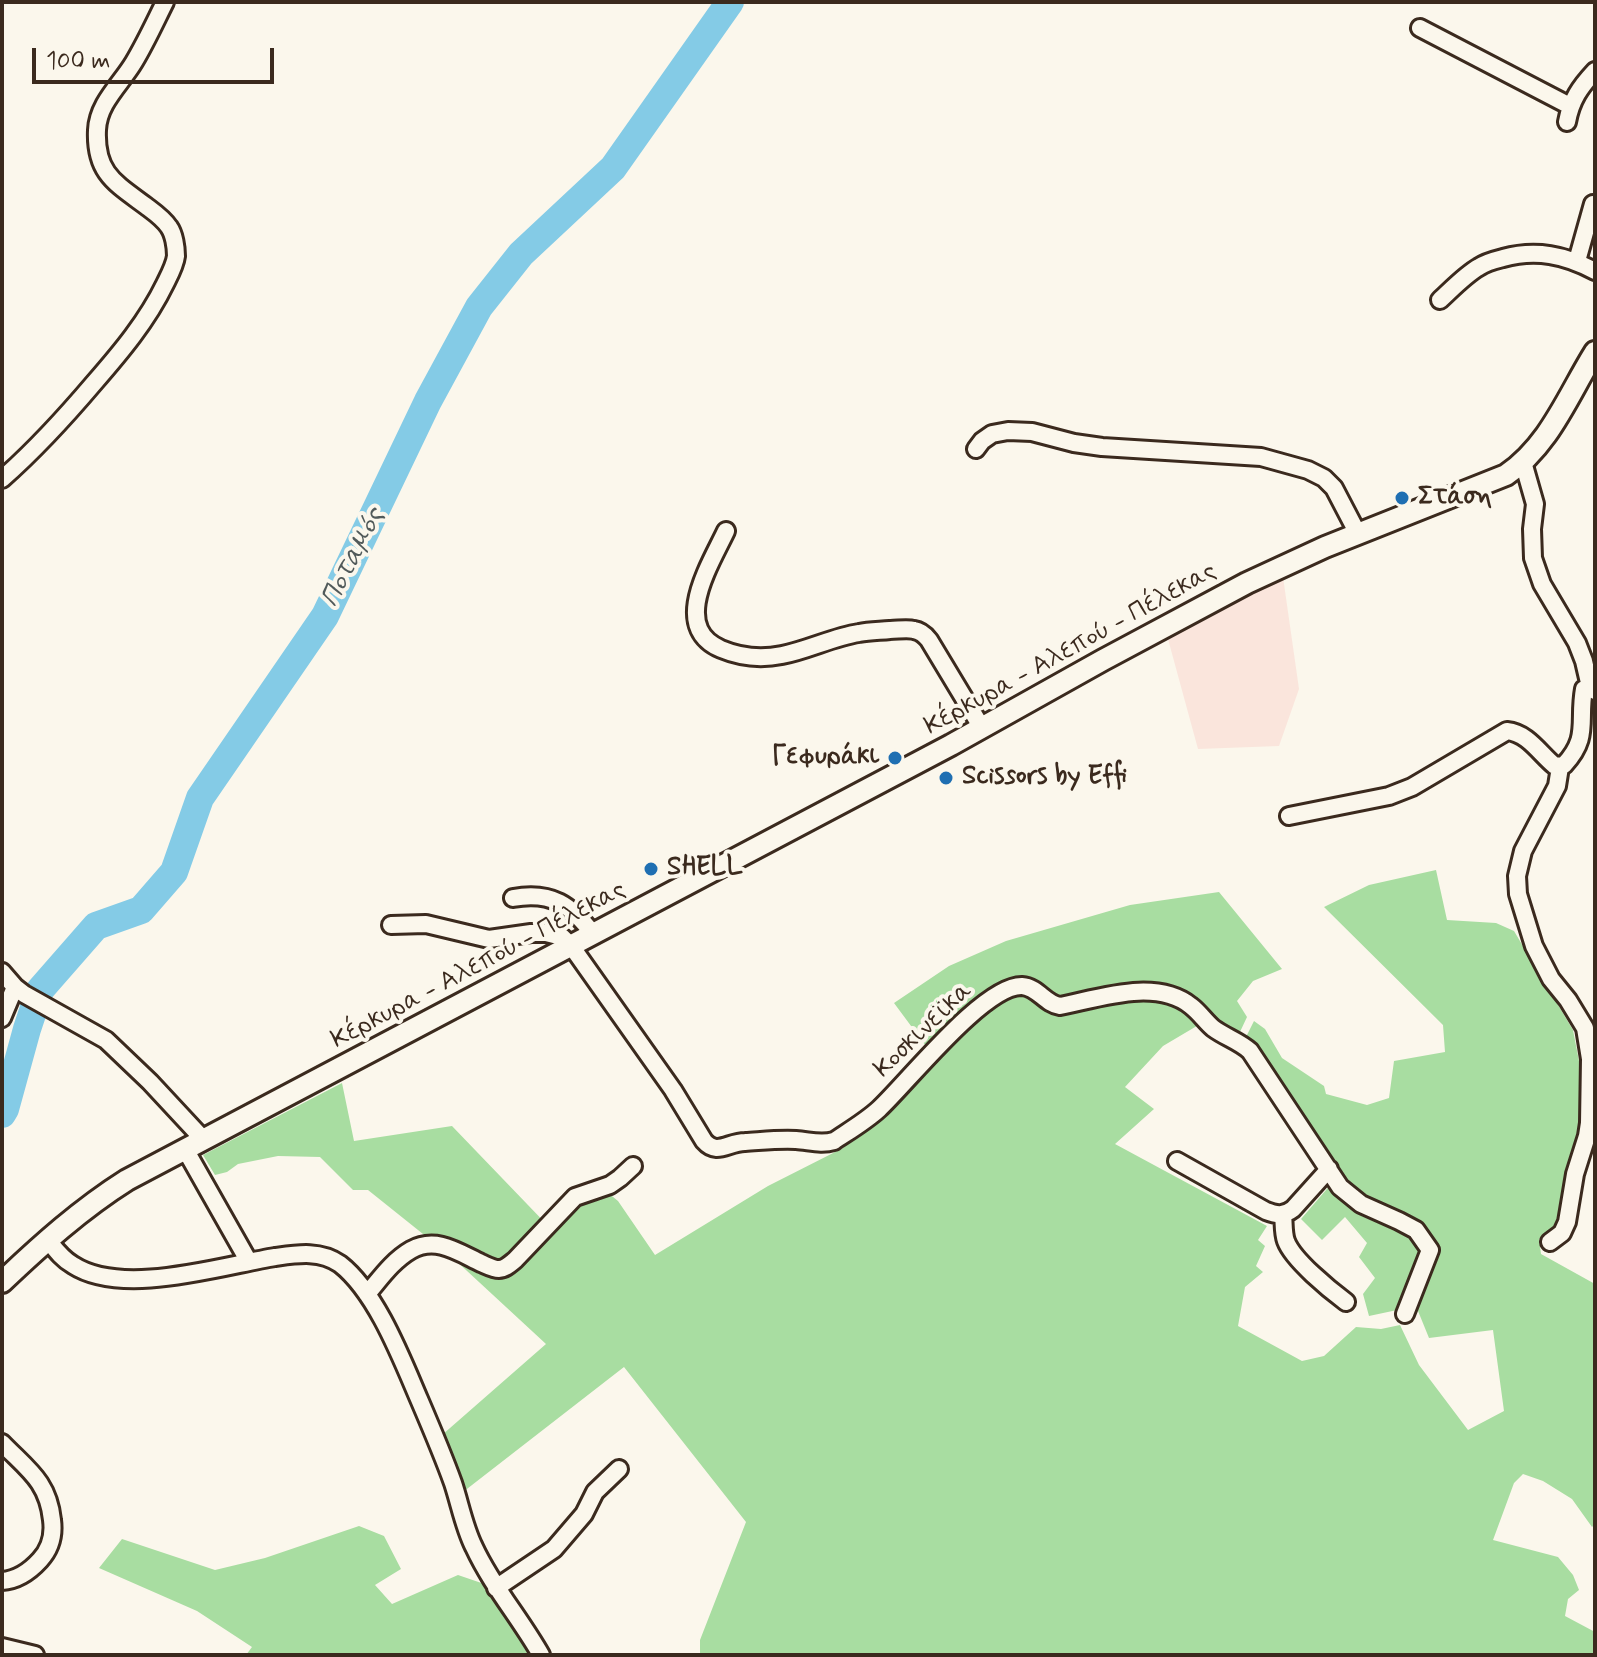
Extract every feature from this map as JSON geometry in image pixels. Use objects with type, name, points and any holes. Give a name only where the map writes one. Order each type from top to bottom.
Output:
[{"type":"main road","name":"Κέρκυρα - Αλεπού - Πέλεκας","points":[[2,1282],[47,1239],[108,1192],[194,1144],[572,947],[1236,589],[1299,558],[1506,475],[1544,439],[1595,352]]},
{"type":"street","points":[[2,479],[64,418],[111,363],[146,318],[175,259],[169,227],[109,175],[100,163],[97,147],[98,120],[102,108],[133,64],[165,2]]},
{"type":"street","points":[[1420,28],[1569,114],[1576,94],[1595,71]]},
{"type":"street","points":[[1577,261],[1593,204]]},
{"type":"street","points":[[1440,300],[1477,268],[1516,255],[1554,255],[1577,261],[1595,271]]},
{"type":"street","points":[[976,449],[992,434],[1008,431],[1032,432],[1102,447],[1261,457],[1308,470],[1324,478],[1334,488],[1358,534]]},
{"type":"street","points":[[1523,462],[1535,504],[1533,558],[1542,584],[1577,643],[1592,689],[1585,688],[1583,692],[1581,740],[1567,762],[1560,767],[1557,786],[1523,851],[1517,876],[1518,894],[1534,946],[1551,979],[1576,1012],[1589,1043],[1591,1076],[1587,1136],[1575,1174],[1567,1222],[1562,1233],[1550,1242]]},
{"type":"street","points":[[726,531],[704,579],[695,613],[698,627],[715,647],[752,657],[780,655],[857,633],[917,630],[929,640],[982,728]]},
{"type":"street","points":[[1289,816],[1389,796],[1412,787],[1507,731],[1520,734],[1552,764],[1560,767]]},
{"type":"street","points":[[513,898],[532,896],[564,903],[594,935]]},
{"type":"street","points":[[391,925],[426,924],[489,939],[546,933],[562,937],[572,947]]},
{"type":"street","name":"Κοσκινεϊκα","points":[[572,947],[710,1148],[716,1149],[738,1142],[795,1140],[826,1144],[834,1141],[878,1110],[969,1016],[993,997],[1020,986],[1060,1006],[1135,992],[1172,994],[1191,1005],[1212,1027],[1250,1051],[1340,1187],[1361,1204],[1416,1230],[1430,1250],[1405,1314]]},
{"type":"street","points":[[2,972],[19,990],[106,1040],[150,1082],[194,1144],[249,1262]]},
{"type":"street","points":[[2,1018],[19,990]]},
{"type":"street","points":[[1177,1161],[1275,1214],[1293,1209],[1329,1169]]},
{"type":"street","points":[[367,1294],[393,1263],[412,1249],[427,1244],[451,1248],[489,1267],[506,1267],[575,1197],[610,1185],[633,1166]]},
{"type":"street","points":[[1283,1214],[1286,1241],[1292,1250],[1318,1279],[1346,1302]]},
{"type":"street","points":[[47,1239],[74,1266],[92,1274],[120,1278],[179,1275],[304,1254],[326,1256],[349,1272],[367,1294],[408,1373],[443,1455],[473,1546],[496,1588],[541,1655]]},
{"type":"street","points":[[2,1443],[44,1487],[51,1507],[53,1530],[49,1548],[40,1561],[24,1574],[2,1581]]},
{"type":"street","points":[[496,1588],[554,1549],[584,1514],[595,1492],[619,1469]]},
{"type":"street","points":[[2,1647],[35,1655]]},
{"type":"shaded area","points":[[1283,577],[1299,689],[1279,746],[1198,749],[1168,639]]},
{"type":"green space","points":[[1436,870],[1447,920],[1496,923],[1514,931],[1573,1030],[1586,1097],[1580,1137],[1571,1159],[1557,1230],[1539,1239],[1541,1254],[1595,1284],[1595,1524],[1592,1527],[1572,1499],[1543,1481],[1523,1474],[1514,1483],[1493,1540],[1558,1557],[1573,1575],[1579,1590],[1568,1599],[1565,1616],[1595,1632],[1595,1655],[700,1655],[700,1640],[746,1522],[624,1367],[463,1492],[442,1435],[546,1344],[453,1258],[368,1190],[353,1190],[320,1157],[278,1156],[238,1164],[227,1172],[215,1175],[203,1155],[342,1083],[354,1141],[452,1126],[552,1230],[579,1200],[607,1192],[618,1201],[655,1255],[768,1186],[843,1148],[937,1061],[894,1003],[949,966],[1006,941],[1130,905],[1219,892],[1282,969],[1253,981],[1237,1001],[1247,1017],[1239,1034],[1212,1017],[1163,1046],[1125,1087],[1154,1109],[1115,1144],[1267,1226],[1258,1240],[1265,1246],[1256,1266],[1263,1272],[1245,1287],[1238,1326],[1302,1361],[1324,1356],[1356,1327],[1381,1329],[1400,1325],[1419,1365],[1468,1430],[1504,1411],[1493,1330],[1429,1338],[1416,1306],[1369,1316],[1363,1294],[1375,1278],[1359,1257],[1367,1243],[1345,1217],[1322,1240],[1301,1219],[1339,1175],[1246,1037],[1254,1021],[1265,1029],[1282,1058],[1324,1086],[1326,1094],[1367,1105],[1389,1098],[1394,1061],[1445,1052],[1443,1025],[1324,907],[1369,885]]},
{"type":"green space","points":[[359,1526],[384,1536],[401,1569],[375,1585],[392,1604],[458,1575],[496,1588],[541,1655],[246,1655],[252,1647],[197,1611],[99,1568],[122,1539],[215,1570],[265,1558]]},
{"type":"waterway","name":"Ποταμός","points":[[2,1114],[40,990],[96,926],[141,910],[174,872],[200,798],[325,616],[428,401],[479,307],[521,254],[613,168],[730,2]]},
{"type":"place","name":"Στάση","points":[[1402,498]]},
{"type":"place","name":"Γεφυράκι","points":[[895,758]]},
{"type":"place","name":"Scissors by Effi","points":[[946,778]]},
{"type":"place","name":"SHELL","points":[[651,869]]}]
